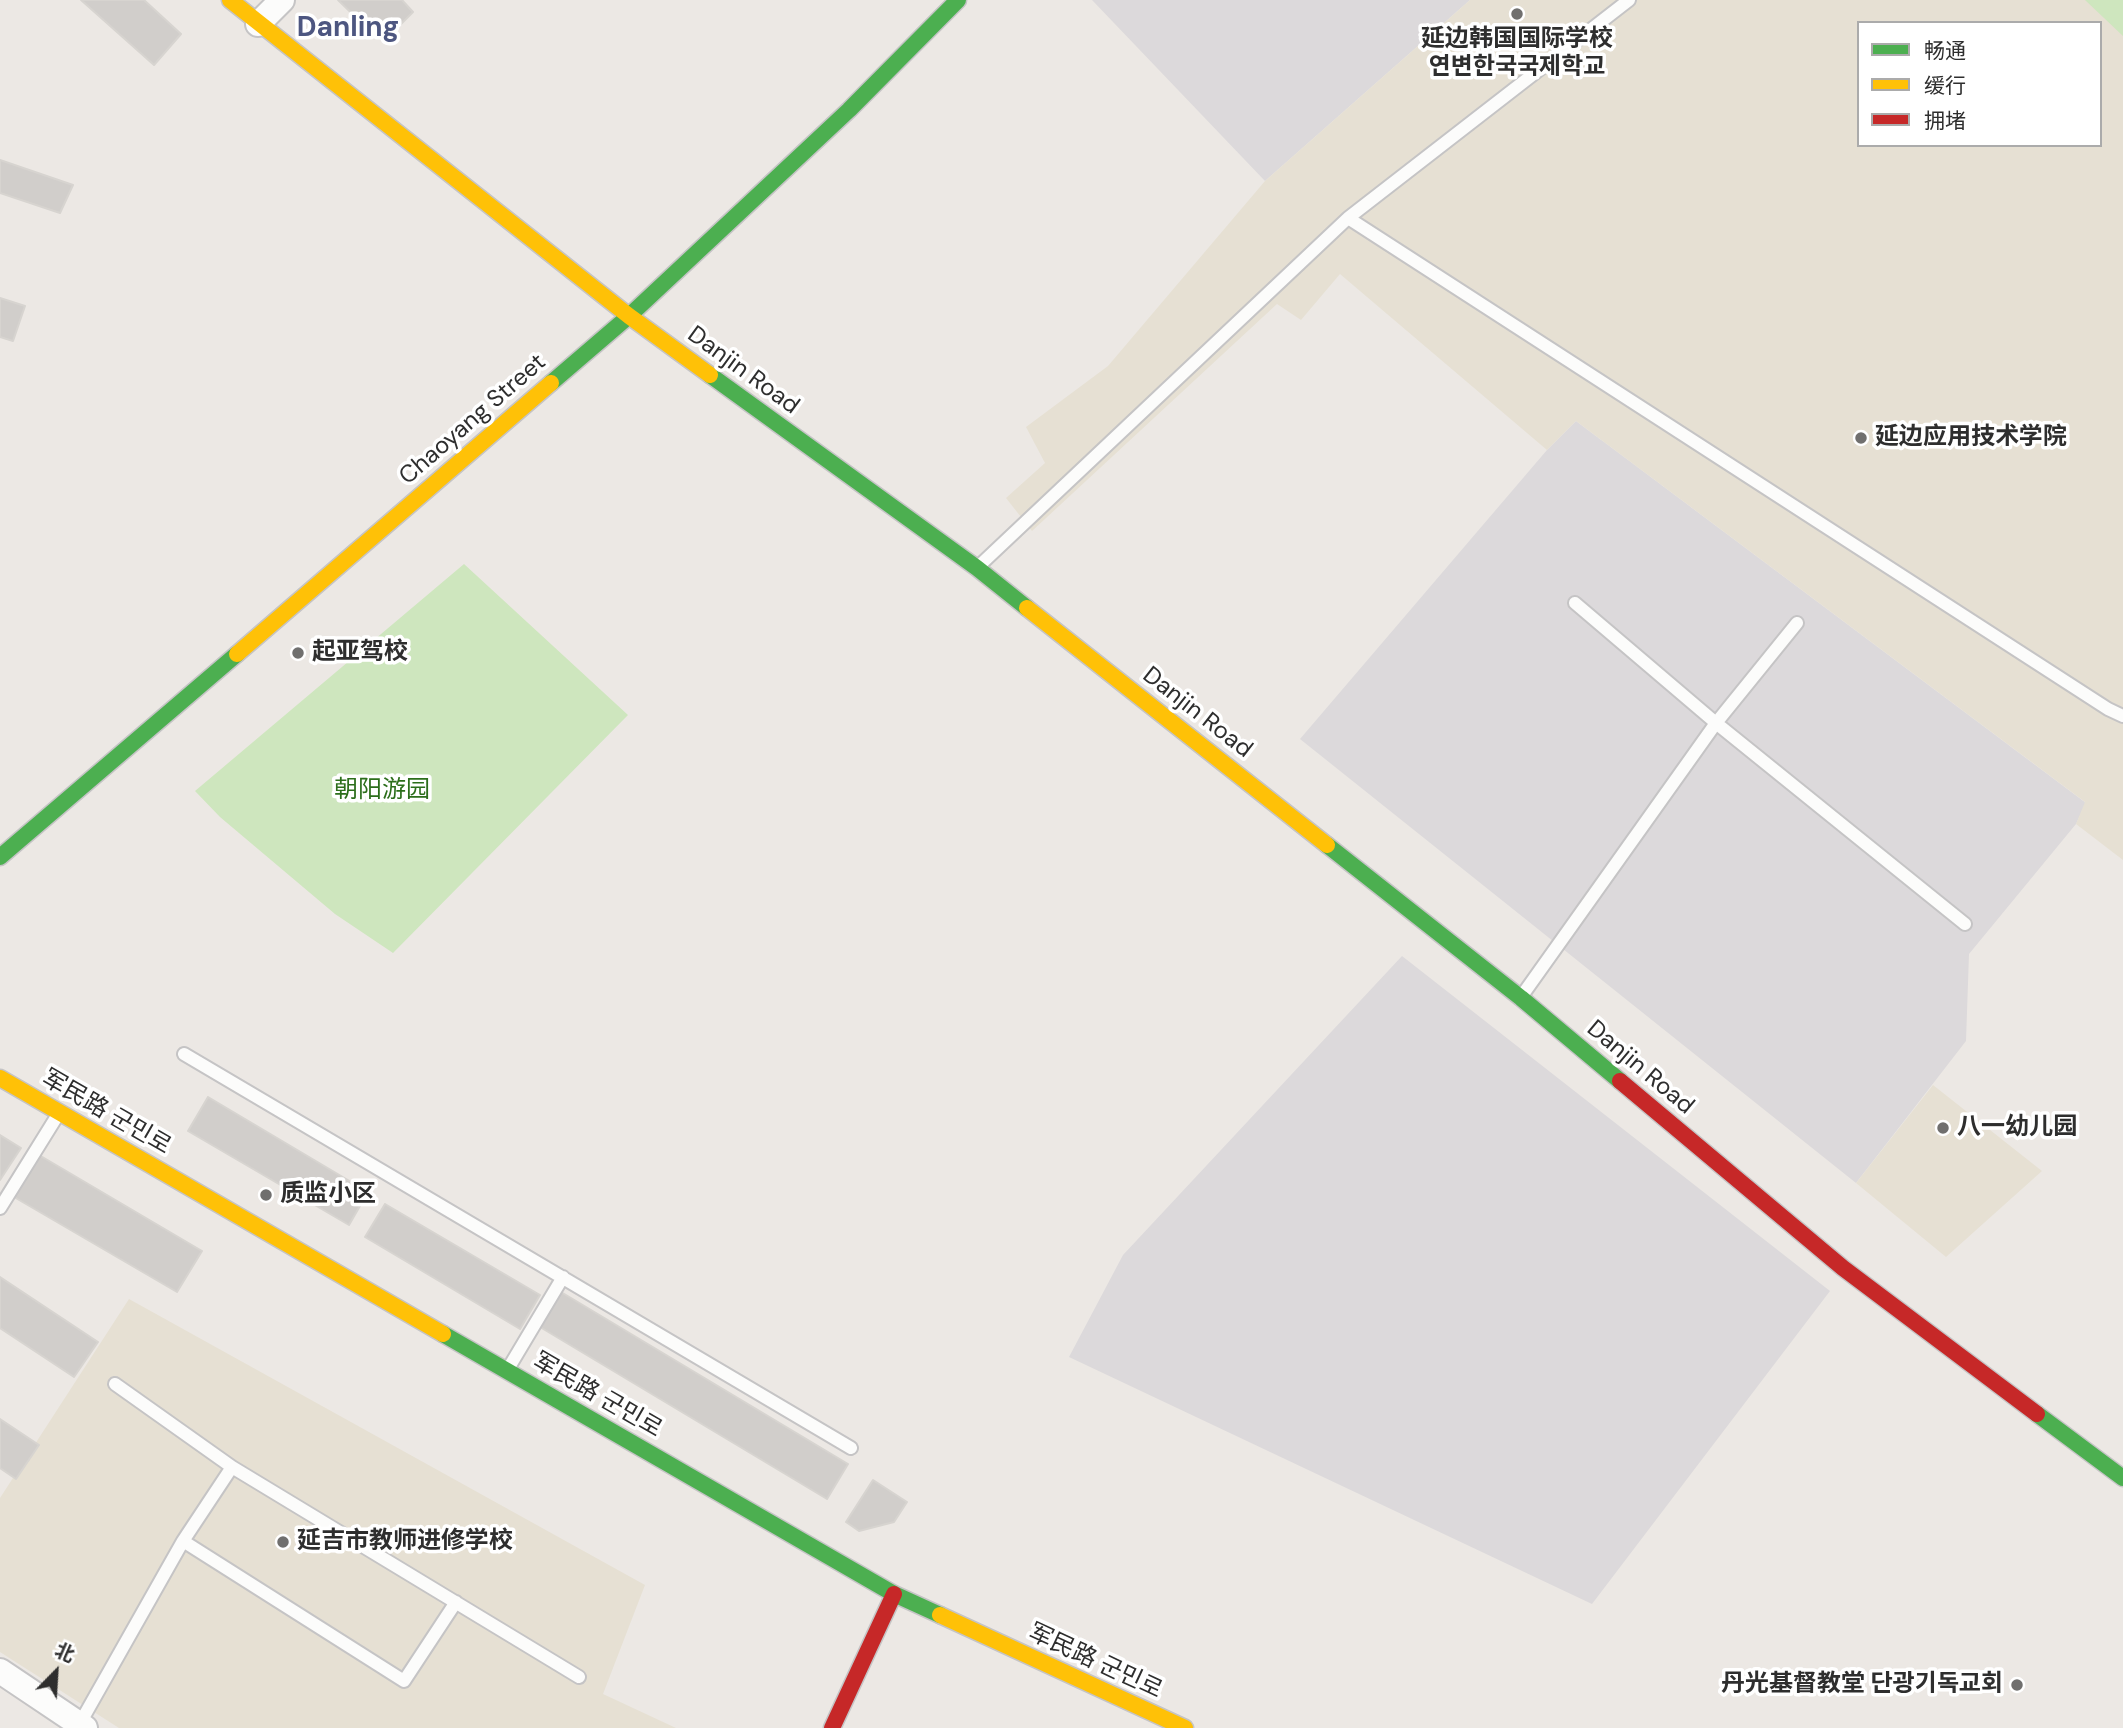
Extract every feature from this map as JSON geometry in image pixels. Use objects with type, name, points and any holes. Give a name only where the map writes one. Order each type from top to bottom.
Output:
[{"type":"street","name":"Danjin Road","points":[[230,0],[629,316],[977,568],[1521,998],[1843,1268],[2123,1478]]},
{"type":"street","points":[[258,24],[282,0]]},
{"type":"street","name":"Chaoyang Street","points":[[0,857],[629,316],[849,110],[958,0]]},
{"type":"street","name":"军民路 군민로","points":[[0,1078],[894,1594],[1185,1728]]},
{"type":"street","points":[[832,1728],[894,1594]]},
{"type":"street","points":[[0,1671],[82,1726]]},
{"type":"lane","points":[[977,568],[1348,218],[1629,0]]},
{"type":"lane","points":[[1348,218],[2123,716]]},
{"type":"lane","points":[[1575,603],[1716,723],[1965,924]]},
{"type":"lane","points":[[1521,998],[1716,723],[1797,623]]},
{"type":"lane","points":[[184,1054],[851,1448]]},
{"type":"lane","points":[[0,1208],[60,1112]]},
{"type":"lane","points":[[507,1371],[564,1277]]},
{"type":"lane","points":[[115,1384],[232,1467],[579,1677]]},
{"type":"lane","points":[[82,1726],[183,1541],[232,1467]]},
{"type":"lane","points":[[183,1541],[404,1681],[456,1602]]},
{"type":"shaded area","points":[[1092,0],[1470,0],[1265,181]]},
{"type":"shaded area","name":"延边应用技术学院","points":[[1470,0],[2123,0],[2123,860],[2076,824],[2085,802],[1576,421],[1547,450],[1340,274],[1301,320],[1277,304],[1032,531],[1006,498],[1045,463],[1026,427],[1108,366],[1265,181]]},
{"type":"shaded area","points":[[1576,421],[2086,803],[2076,824],[1969,954],[1966,1041],[1856,1183],[1300,739],[1547,450]]},
{"type":"shaded area","points":[[1402,956],[1830,1291],[1592,1604],[1069,1357],[1123,1255]]},
{"type":"shaded area","name":"八一幼儿园","points":[[1933,1085],[2042,1171],[1946,1257],[1856,1183]]},
{"type":"shaded area","name":"延吉市教师进修学校","points":[[129,1299],[645,1585],[603,1694],[676,1728],[119,1728],[0,1652],[0,1498]]},
{"type":"green space","points":[[2085,0],[2123,0],[2123,36]]},
{"type":"green space","name":"朝阳游园","points":[[464,564],[628,715],[393,953],[335,914],[220,817],[195,791]]},
{"type":"building","points":[[81,0],[144,0],[181,34],[154,65]]},
{"type":"building","points":[[338,0],[402,0],[413,12],[386,39],[373,26],[369,30]]},
{"type":"building","points":[[0,160],[73,185],[60,213],[0,193]]},
{"type":"building","points":[[0,298],[25,306],[13,341],[0,337]]},
{"type":"building","points":[[208,1097],[368,1192],[349,1225],[188,1131]]},
{"type":"building","points":[[0,1135],[21,1148],[0,1180]]},
{"type":"building","points":[[39,1155],[202,1251],[177,1292],[14,1197]]},
{"type":"building","points":[[385,1204],[540,1295],[520,1329],[365,1237]]},
{"type":"building","points":[[0,1277],[98,1342],[74,1377],[0,1328]]},
{"type":"building","points":[[561,1292],[848,1464],[827,1499],[540,1327]]},
{"type":"building","points":[[0,1419],[39,1445],[16,1479],[0,1468]]},
{"type":"building","points":[[873,1480],[907,1502],[894,1522],[859,1531],[846,1522]]},
{"type":"traffic: fast","points":[[551,383],[629,316],[849,110],[958,0]]},
{"type":"traffic: fast","points":[[710,375],[977,568],[1027,608]]},
{"type":"traffic: fast","points":[[0,857],[237,654]]},
{"type":"traffic: fast","points":[[1327,845],[1521,998],[1620,1081]]},
{"type":"traffic: fast","points":[[443,1334],[894,1594],[940,1615]]},
{"type":"traffic: fast","points":[[2037,1414],[2123,1478]]},
{"type":"traffic: slow","points":[[230,0],[629,316],[710,375]]},
{"type":"traffic: slow","points":[[237,654],[551,383]]},
{"type":"traffic: slow","points":[[1027,608],[1327,845]]},
{"type":"traffic: slow","points":[[0,1078],[443,1334]]},
{"type":"traffic: slow","points":[[940,1615],[1185,1728]]},
{"type":"traffic: jam","points":[[1620,1081],[1843,1268],[2037,1414]]},
{"type":"traffic: jam","points":[[832,1728],[894,1594]]},
{"type":"place","name":"延边韩国国际学校 연변한국국제학교","points":[[1517,14]]},
{"type":"place","name":"延边应用技术学院","points":[[1861,438]]},
{"type":"place","name":"起亚驾校","points":[[298,653]]},
{"type":"place","name":"八一幼儿园","points":[[1943,1128]]},
{"type":"place","name":"质监小区","points":[[266,1195]]},
{"type":"place","name":"延吉市教师进修学校","points":[[283,1542]]},
{"type":"place","name":"丹光基督教堂 단광기독교회","points":[[2017,1685]]},
{"type":"district","name":"Danling","points":[[348,29]]}]
